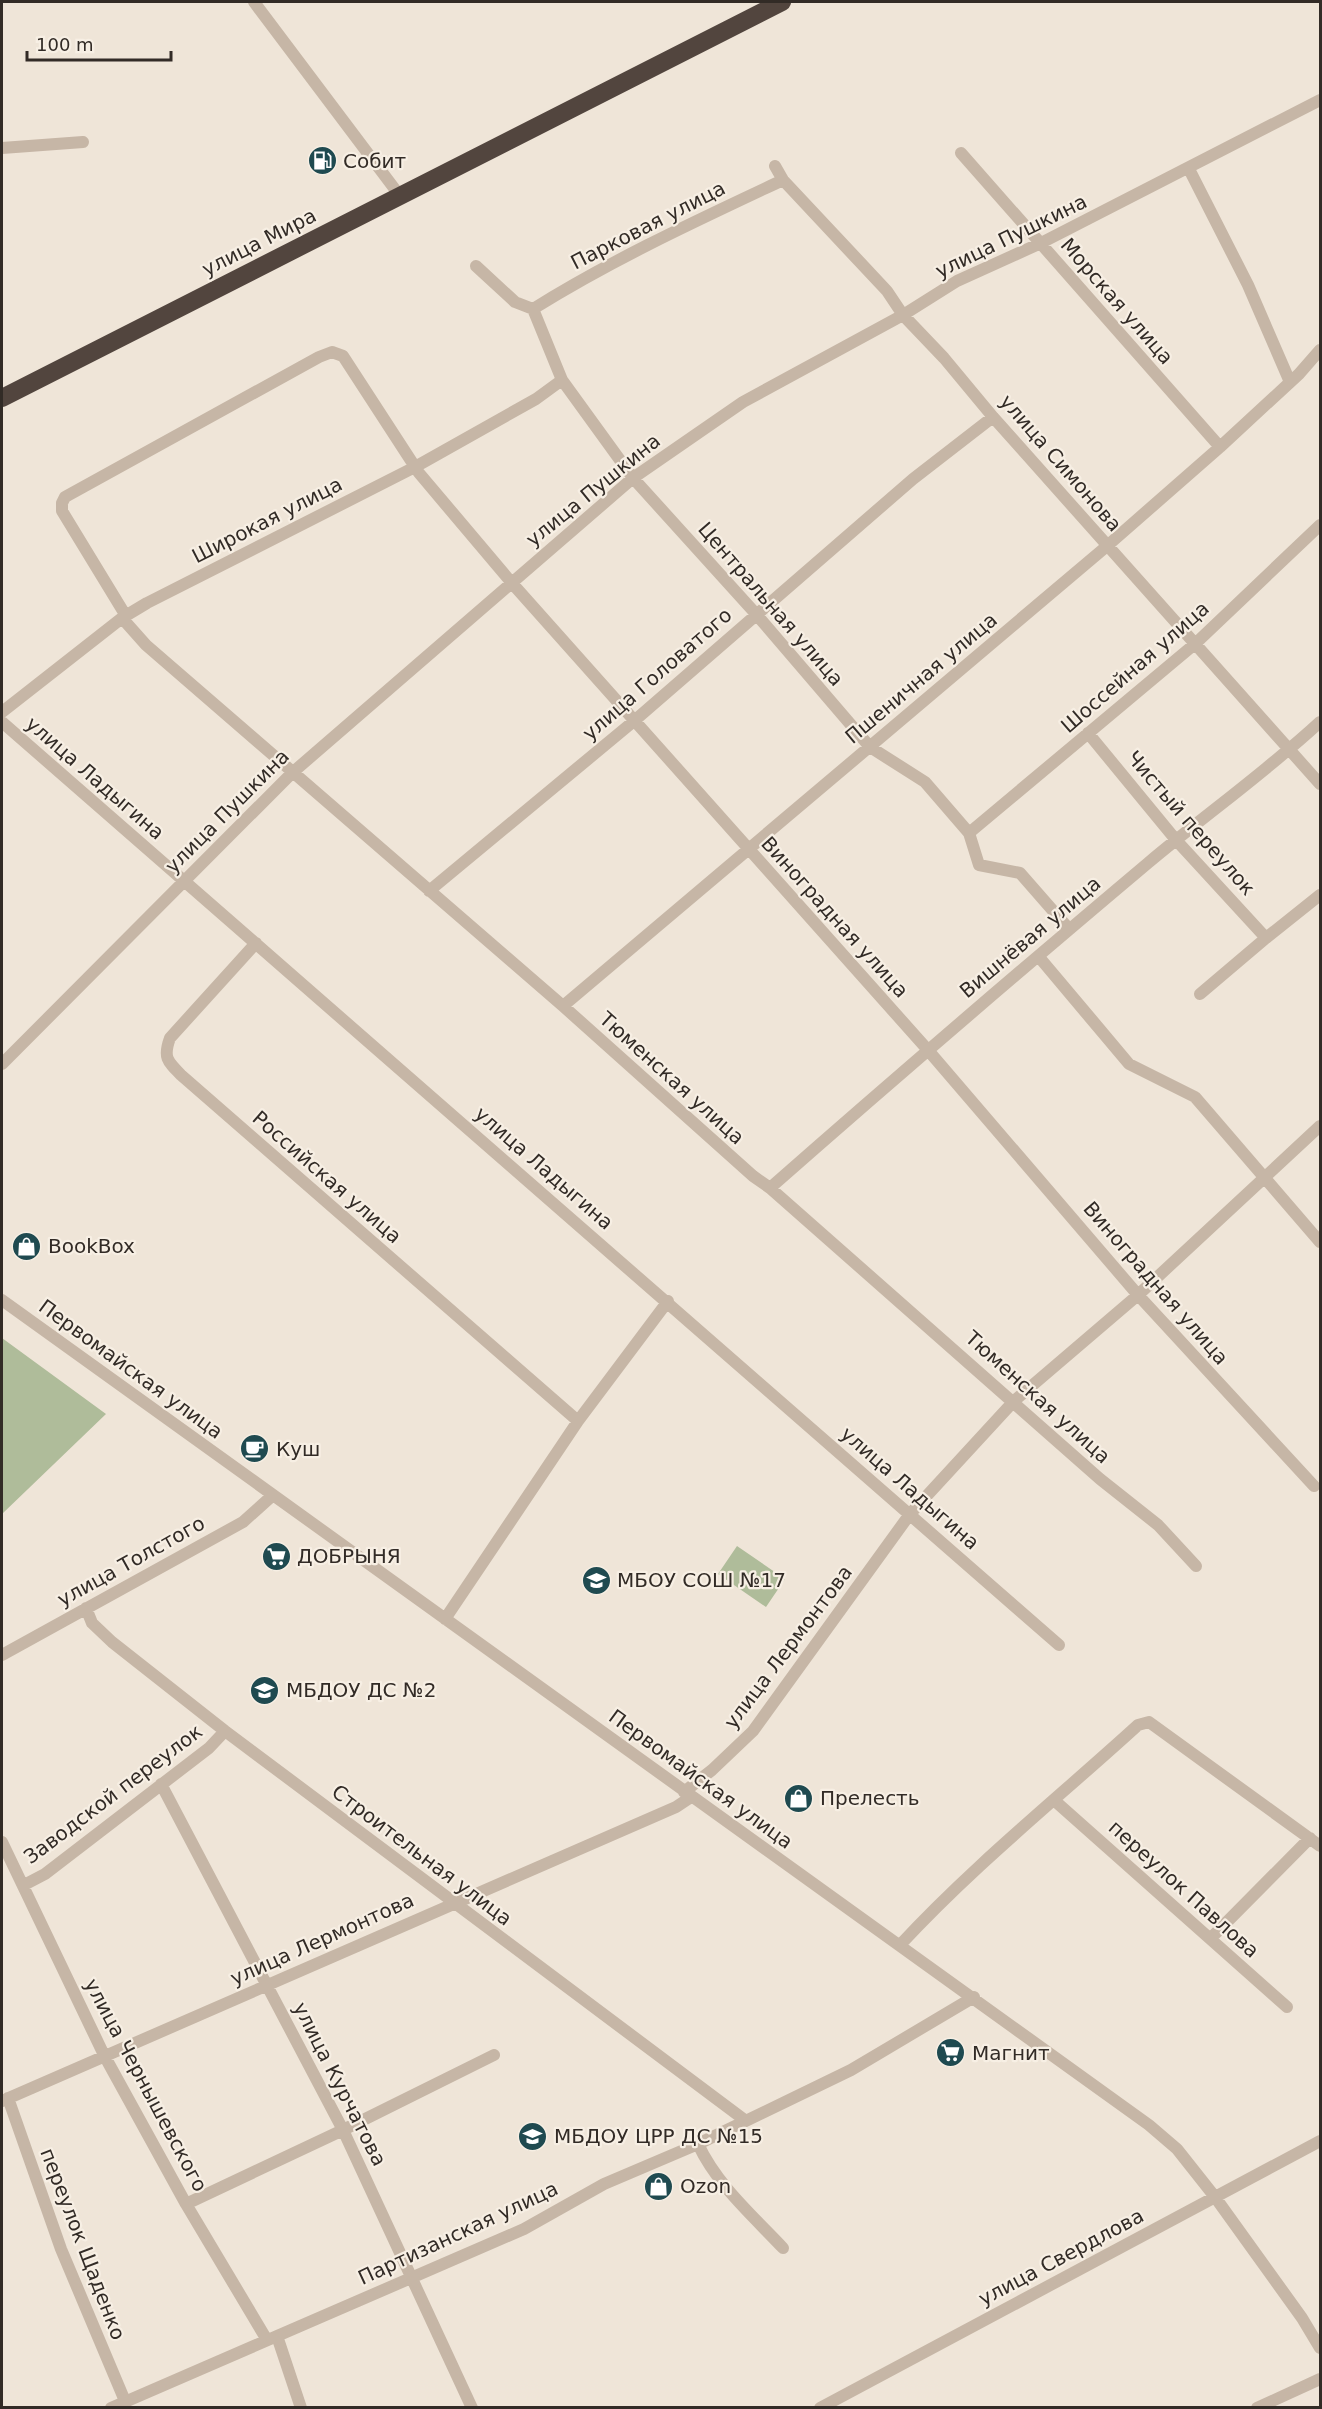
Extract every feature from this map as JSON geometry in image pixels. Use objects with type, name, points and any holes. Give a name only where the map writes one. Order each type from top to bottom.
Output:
[{"type":"highway","name":"улица Мира","points":[[2,398],[782,2]]},
{"type":"street","points":[[254,2],[400,196]]},
{"type":"street","name":"улица Пушкина","points":[[2,1064],[292,773],[633,478],[743,402],[903,315],[957,281],[1041,243],[1320,100]]},
{"type":"street","points":[[2,148],[83,142]]},
{"type":"street","name":"Морская улица","points":[[962,153],[1220,447]]},
{"type":"street","name":"улица Симонова","points":[[775,166],[783,180],[887,291],[903,315],[944,358],[993,417],[1320,784]]},
{"type":"street","points":[[1189,169],[1294,378]]},
{"type":"street","name":"Парковая улица","points":[[533,309],[567,287],[648,245],[783,180]]},
{"type":"street","points":[[476,266],[515,302],[533,309]]},
{"type":"street","name":"Центральная улица","points":[[533,309],[562,380],[633,478],[756,614],[870,747],[925,782],[969,833],[979,865],[1020,873],[1069,929]]},
{"type":"street","name":"Пшеничная улица","points":[[562,1006],[1107,546],[1220,447],[1294,378],[1320,350]]},
{"type":"street","name":"Виноградная улица","points":[[64,514],[62,503],[69,495],[319,357],[332,352],[347,360],[415,467],[511,582],[927,1049],[1138,1295],[1314,1486]]},
{"type":"street","name":"Широкая улица","points":[[2,712],[124,617],[160,596],[415,467],[536,399],[562,380]]},
{"type":"street","name":"улица Головатого","points":[[429,891],[634,721],[913,479],[993,417]]},
{"type":"street","name":"Тюменская улица","points":[[64,514],[124,617],[146,645],[1014,1401],[1100,1479],[1158,1526],[1196,1566]]},
{"type":"street","name":"Шоссейная улица","points":[[969,833],[1196,643],[1320,525]]},
{"type":"street","name":"улица Ладыгина","points":[[2,722],[1059,1645]]},
{"type":"street","name":"Вишнёвая улица","points":[[770,1188],[927,1049],[1176,840],[1290,750],[1320,722]]},
{"type":"street","name":"Чистый переулок","points":[[1088,733],[1176,840],[1266,938]]},
{"type":"street","points":[[1200,994],[1320,895]]},
{"type":"street","name":"Российская улица","points":[[256,943],[170,1038],[165,1051],[169,1062],[190,1083],[578,1421]]},
{"type":"street","points":[[1039,957],[1129,1064],[1195,1097],[1320,1242]]},
{"type":"street","name":"улица Лермонтова","points":[[5,2100],[676,1807],[753,1731],[910,1514],[1014,1401],[1138,1295],[1320,1126]]},
{"type":"street","name":"Первомайская улица","points":[[2,1300],[1149,2124],[1177,2149],[1215,2197],[1302,2318],[1320,2348]]},
{"type":"street","points":[[445,1618],[578,1421],[668,1302]]},
{"type":"street","name":"улица Толстого","points":[[2,1655],[243,1522],[273,1495]]},
{"type":"street","name":"Строительная улица","points":[[86,1608],[92,1623],[112,1642],[225,1731],[746,2121]]},
{"type":"street","points":[[900,1945],[1011,1837],[1055,1801],[1138,1725],[1149,1722],[1315,1842],[1210,1938]]},
{"type":"street","name":"Заводской переулок","points":[[24,1885],[45,1874],[209,1748],[225,1731]]},
{"type":"street","name":"улица Курчатова","points":[[161,1784],[343,2130],[472,2408]]},
{"type":"street","name":"переулок Павлова","points":[[1055,1801],[1287,2007]]},
{"type":"street","name":"улица Чернышевского","points":[[2,1842],[104,2055],[186,2204],[272,2338],[301,2408]]},
{"type":"street","name":"Партизанская улица","points":[[111,2408],[524,2229],[604,2184],[698,2144],[851,2070],[974,1997]]},
{"type":"street","points":[[186,2204],[494,2055]]},
{"type":"street","name":"переулок Щаденко","points":[[5,2100],[61,2248],[125,2401]]},
{"type":"street","name":"улица Свердлова","points":[[820,2408],[1320,2141]]},
{"type":"street","points":[[698,2144],[706,2162],[783,2248]]},
{"type":"street","points":[[1257,2408],[1320,2379]]},
{"type":"green space","points":[[2,1338],[106,1414],[2,1514]]},
{"type":"green space","points":[[737,1546],[785,1579],[766,1607],[718,1574]]},
{"type":"place","name":"Собит","points":[[322,161]]},
{"type":"place","name":"BookBox","points":[[27,1246]]},
{"type":"place","name":"Куш","points":[[255,1449]]},
{"type":"place","name":"ДОБРЫНЯ","points":[[276,1556]]},
{"type":"place","name":"МБОУ СОШ №17","points":[[596,1580]]},
{"type":"place","name":"МБДОУ ДС №2","points":[[265,1690]]},
{"type":"place","name":"Прелесть","points":[[799,1798]]},
{"type":"place","name":"Магнит","points":[[951,2053]]},
{"type":"place","name":"МБДОУ ЦРР ДС №15","points":[[533,2136]]},
{"type":"place","name":"Ozon","points":[[659,2186]]}]
